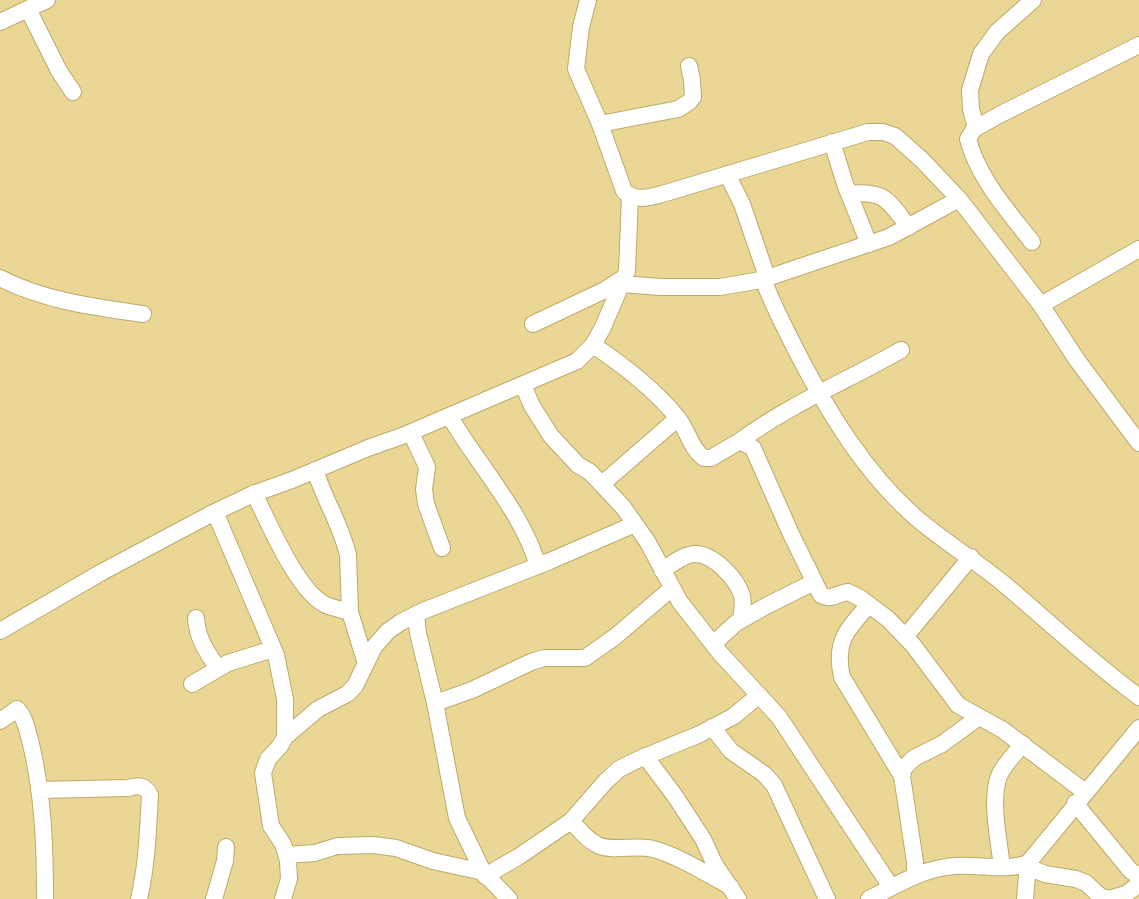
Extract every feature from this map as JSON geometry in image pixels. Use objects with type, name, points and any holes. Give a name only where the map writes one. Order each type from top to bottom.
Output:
[{"type":"street","points":[[0,22],[47,0]]},
{"type":"street","points":[[588,0],[581,27],[576,69],[600,124],[624,191],[630,196],[646,198],[868,132],[883,132],[895,136],[922,160],[959,199],[1041,305],[1076,360],[1139,443]]},
{"type":"street","points":[[976,128],[971,109],[970,90],[981,54],[997,32],[1033,0]]},
{"type":"street","points":[[28,9],[59,72],[73,92]]},
{"type":"street","points":[[1032,242],[984,176],[972,154],[968,139],[976,128],[1139,45]]},
{"type":"street","points":[[600,124],[678,109],[685,105],[693,97],[689,66]]},
{"type":"street","points":[[832,142],[849,194],[869,244]]},
{"type":"street","points":[[727,174],[742,204],[772,305],[819,394],[841,428],[890,492],[914,515],[971,557],[1120,683],[1139,697]]},
{"type":"street","points":[[849,194],[864,192],[877,194],[887,199],[909,227]]},
{"type":"street","points":[[0,631],[102,572],[216,512],[254,494],[450,417],[488,398],[523,385],[577,361],[593,345],[603,327],[627,271],[630,196]]},
{"type":"street","points":[[532,324],[623,281],[660,287],[720,287],[765,278],[889,237],[959,199]]},
{"type":"street","points":[[1041,305],[1139,249]]},
{"type":"street","points":[[0,278],[23,290],[59,300],[143,314]]},
{"type":"street","points":[[593,345],[622,365],[678,418],[695,449],[704,458],[711,458],[740,441],[765,422],[901,350]]},
{"type":"street","points":[[523,385],[532,406],[551,436],[569,456],[590,472],[623,507],[647,541],[680,602],[713,644],[780,717],[891,887]]},
{"type":"street","points":[[450,417],[500,490],[524,532],[534,552],[538,566]]},
{"type":"street","points":[[602,484],[678,418]]},
{"type":"street","points":[[411,433],[427,467],[424,489],[426,504],[442,548]]},
{"type":"street","points":[[740,441],[753,448],[817,590],[826,597],[834,597],[848,592],[888,619],[913,645],[958,706],[1003,730],[1023,744],[1080,798],[1130,870],[1139,877]]},
{"type":"street","points":[[315,470],[346,545],[348,554],[350,612],[366,664]]},
{"type":"street","points":[[254,494],[287,557],[307,590],[326,605],[350,612]]},
{"type":"street","points":[[216,512],[273,649],[281,675],[285,699],[285,737]]},
{"type":"street","points":[[283,899],[289,879],[286,855],[283,844],[271,826],[263,773],[268,759],[280,746],[285,737],[318,709],[347,694],[355,686],[374,647],[388,631],[416,614],[470,591],[538,566],[635,524]]},
{"type":"street","points":[[662,570],[685,557],[695,554],[709,557],[735,582],[742,595],[743,606],[741,620]]},
{"type":"street","points":[[905,637],[971,557]]},
{"type":"street","points":[[713,644],[741,620],[814,582]]},
{"type":"street","points":[[435,703],[472,690],[531,662],[544,658],[585,658],[616,636],[672,588]]},
{"type":"street","points":[[869,605],[851,625],[841,643],[838,660],[842,677],[902,776]]},
{"type":"street","points":[[416,614],[418,633],[435,703],[457,818],[484,874],[510,899]]},
{"type":"street","points":[[196,618],[196,628],[201,641],[207,653],[218,668]]},
{"type":"street","points":[[192,684],[228,663],[273,649]]},
{"type":"street","points":[[1120,683],[1139,682]]},
{"type":"street","points":[[286,855],[315,853],[336,846],[373,844],[396,848],[433,861],[484,874],[518,858],[571,821],[606,781],[619,769],[734,716],[759,695]]},
{"type":"street","points":[[0,721],[14,710],[17,709],[20,712],[24,720],[35,762],[44,825],[45,899]]},
{"type":"street","points":[[915,875],[914,848],[904,801],[902,776],[904,768],[914,758],[942,744],[979,717]]},
{"type":"street","points":[[712,727],[731,751],[764,774],[774,785],[827,899]]},
{"type":"street","points":[[1025,899],[1028,865],[1080,798],[1138,731]]},
{"type":"street","points":[[1002,867],[996,790],[999,776],[1023,744]]},
{"type":"street","points":[[645,756],[675,796],[703,839],[715,865],[734,893]]},
{"type":"street","points":[[39,790],[128,788],[138,785],[147,788],[150,795],[147,849],[144,880],[140,899]]},
{"type":"street","points":[[571,821],[596,845],[605,847],[637,846],[654,849],[701,870],[734,893]]},
{"type":"street","points":[[214,899],[225,861],[226,847]]},
{"type":"street","points":[[869,899],[915,875],[932,869],[954,866],[1017,867],[1028,865],[1045,874],[1076,879],[1086,883],[1100,896],[1109,899],[1126,894],[1139,884]]}]
